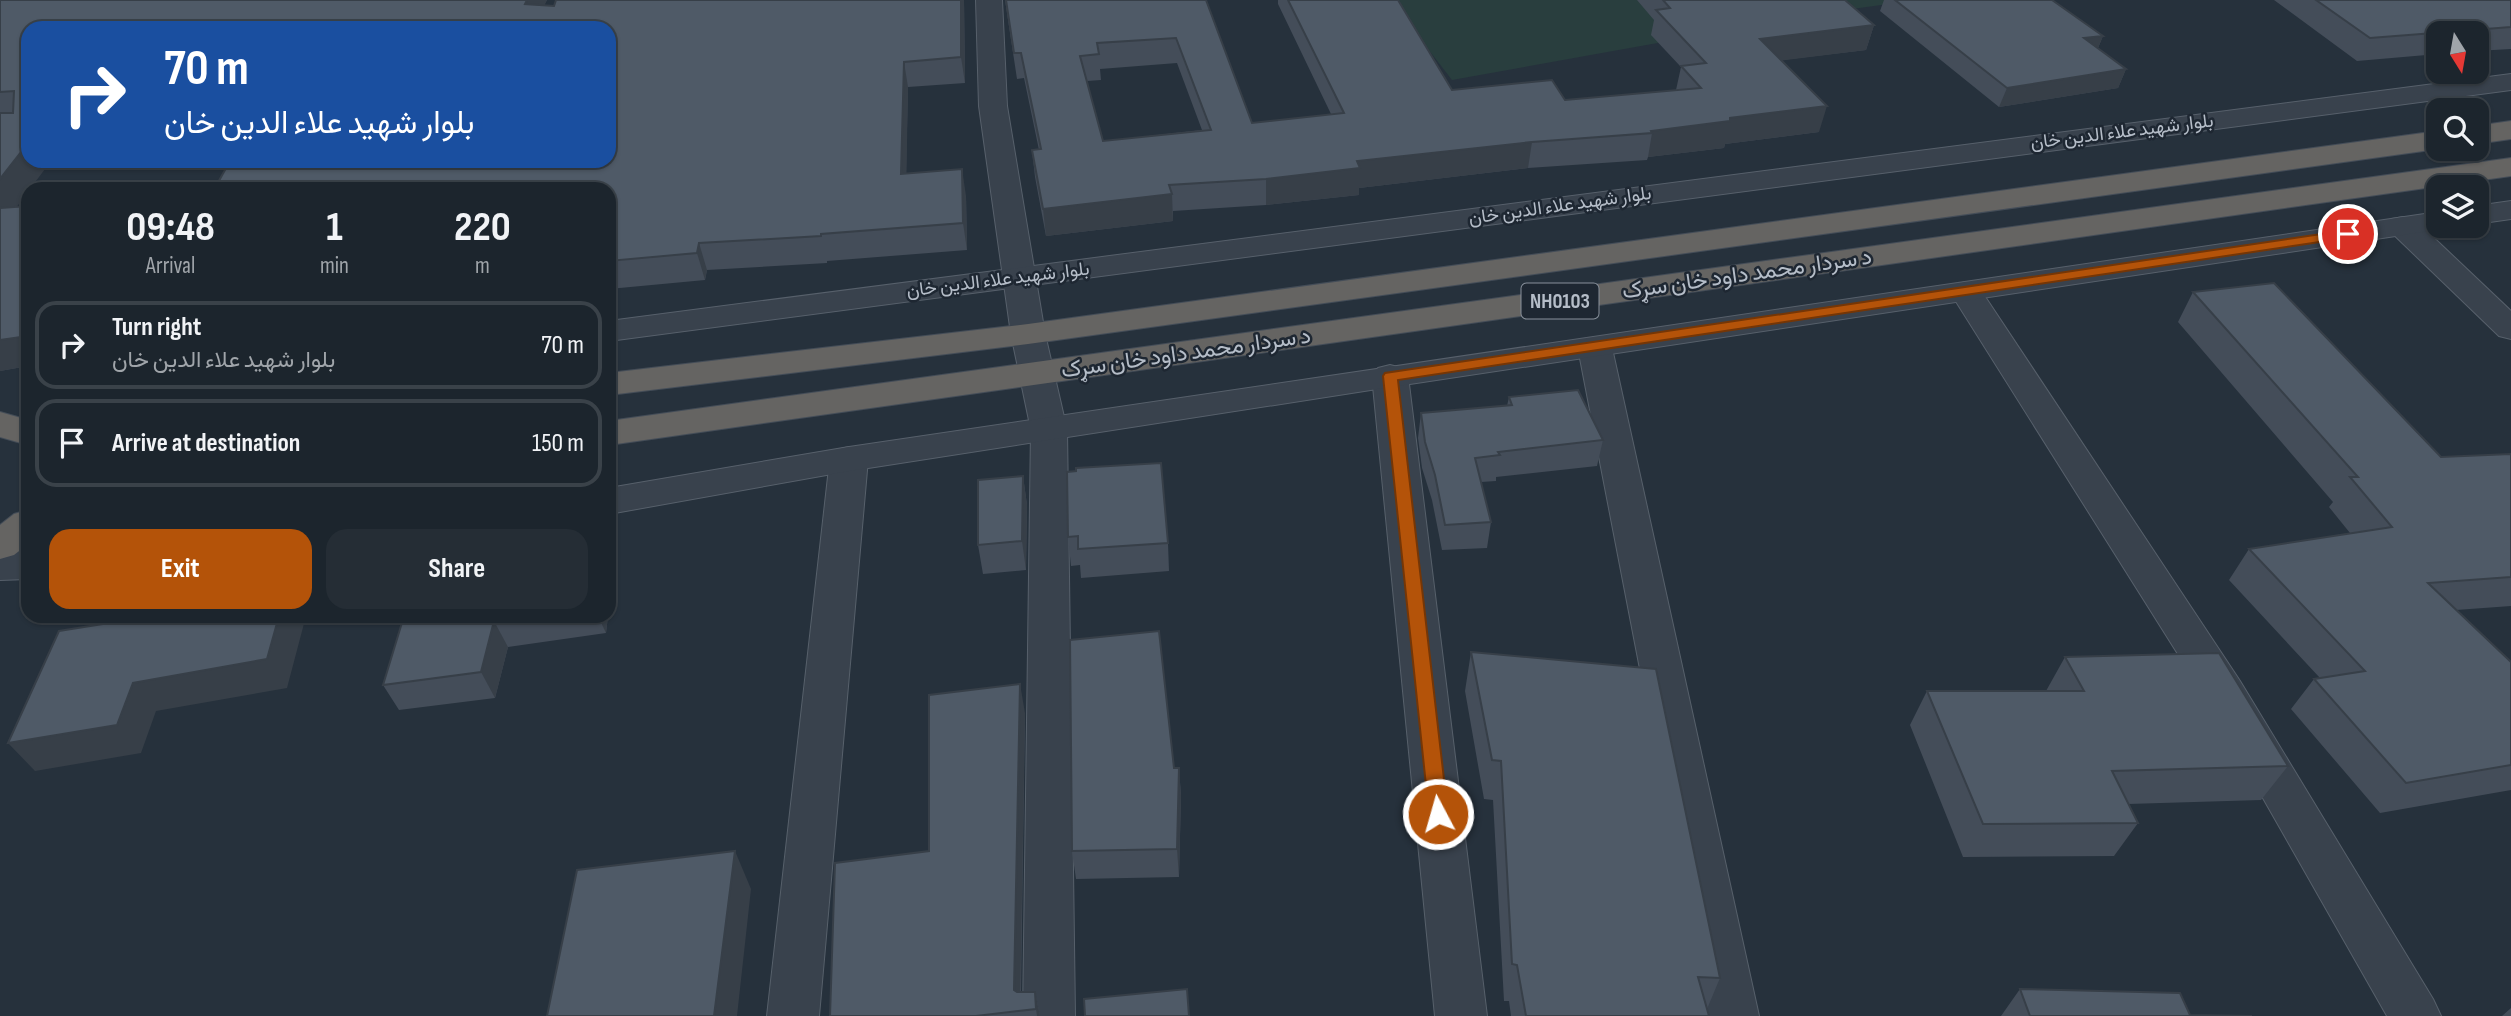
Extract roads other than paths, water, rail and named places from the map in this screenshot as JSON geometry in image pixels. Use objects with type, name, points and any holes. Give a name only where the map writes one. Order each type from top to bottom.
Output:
[{"type":"highway","points":[[2489,133],[2511,130]]},
{"type":"highway","name":"د سردار محمد داود خان سړک","points":[[616,383],[1028,334],[2426,142]]},
{"type":"highway","name":"د سردار محمد داود خان سړک","points":[[616,432],[2511,167]]},
{"type":"highway","points":[[0,545],[21,529]]},
{"type":"street","points":[[989,0],[993,106],[1028,334],[1049,430],[1049,1016]]},
{"type":"street","name":"بلوار شهید علاء الدین خان","points":[[616,330],[2511,82]]},
{"type":"street","points":[[2489,213],[2511,210]]},
{"type":"street","points":[[616,500],[849,459],[1390,376],[1595,348],[2426,223]]},
{"type":"street","points":[[2403,226],[2511,329]]},
{"type":"street","points":[[1966,292],[2225,693],[2415,1016]]},
{"type":"street","points":[[1595,348],[1733,1016]]},
{"type":"street","points":[[1390,376],[1461,1016]]},
{"type":"street","points":[[793,1016],[849,459]]},
{"type":"street","points":[[0,566],[21,565]]}]
